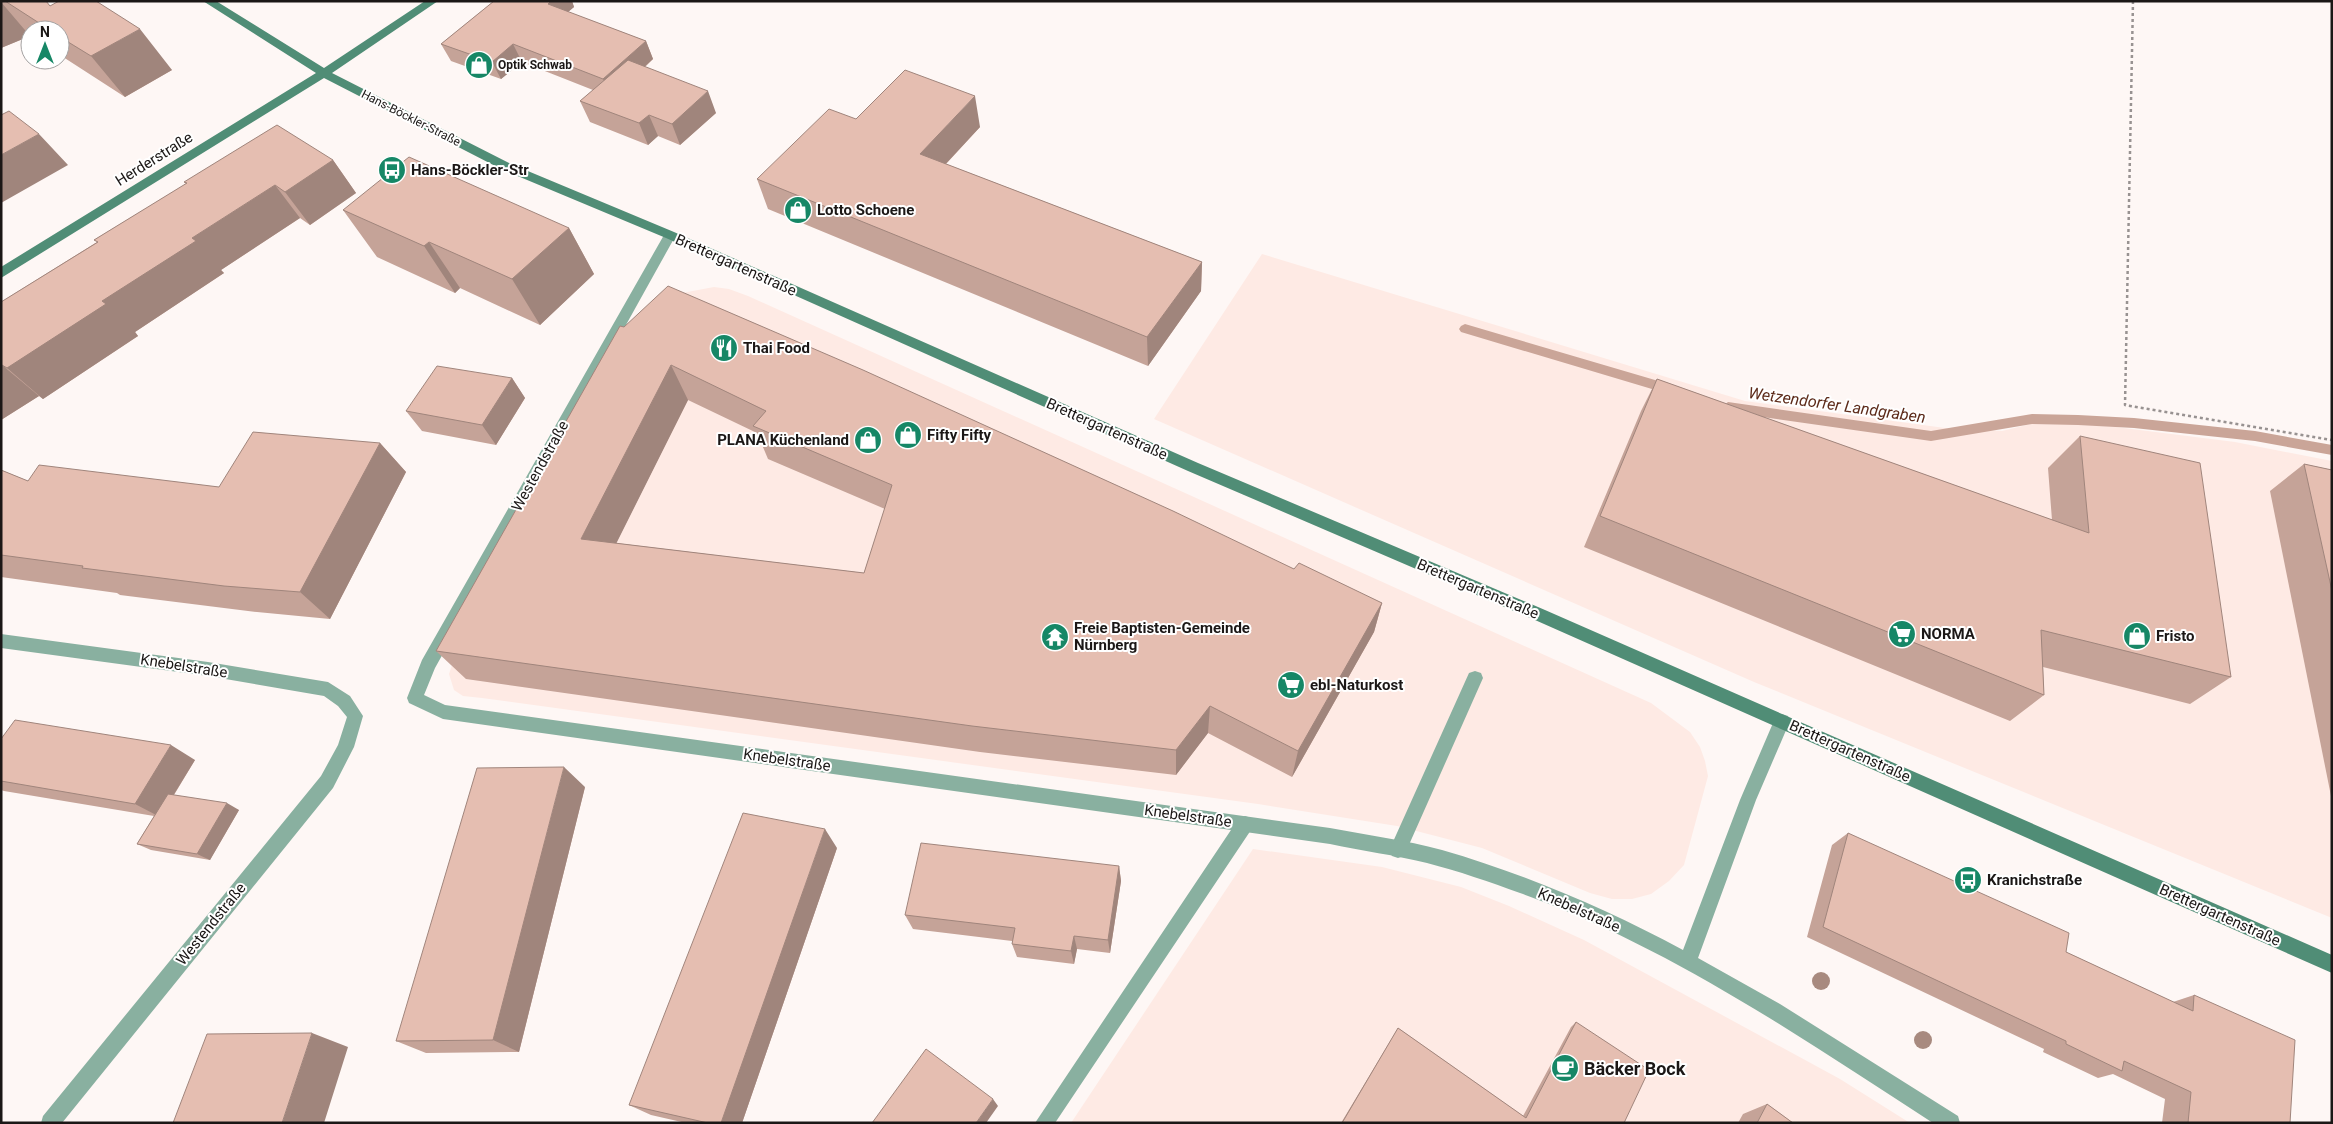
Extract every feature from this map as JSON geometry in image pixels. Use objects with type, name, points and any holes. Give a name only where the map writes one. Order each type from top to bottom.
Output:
[{"type":"main road","name":"Hans-Böckler-Straße","points":[[208,1],[324,73],[498,162],[624,216]]},
{"type":"main road","name":"Herderstraße","points":[[1,273],[324,73],[433,1]]},
{"type":"main road","name":"Brettergartenstraße","points":[[624,216],[1193,467],[1782,721],[2332,964]]},
{"type":"street","name":"Westendstraße","points":[[415,698],[428,665],[670,235]]},
{"type":"street","name":"Knebelstraße","points":[[1,641],[208,669],[328,689],[344,702],[355,716]]},
{"type":"street","points":[[1398,850],[1476,678]]},
{"type":"street","name":"Knebelstraße","points":[[415,698],[443,712],[1330,836],[1398,850],[1455,862],[1528,888],[1610,923],[1688,961]]},
{"type":"street","name":"Westendstraße","points":[[50,1123],[327,782],[346,746],[355,716]]},
{"type":"street","points":[[1782,721],[1748,800],[1688,961],[1818,1038],[1951,1123]]},
{"type":"street","points":[[1044,1123],[1245,824]]},
{"type":"path","points":[[2133,1],[2125,405],[2332,440]]},
{"type":"shaded area","points":[[1262,254],[1745,401],[1945,428],[2002,431],[2052,419],[2235,442],[2332,461],[2332,918],[1754,682],[1154,419]]},
{"type":"shaded area","points":[[714,287],[729,289],[748,296],[1651,703],[1690,732],[1700,747],[1705,761],[1708,776],[1684,865],[1669,881],[1651,894],[1632,899],[1612,899],[1590,893],[1482,848],[1397,826],[1258,804],[463,696],[454,690],[449,674],[453,662],[682,293]]},
{"type":"shaded area","points":[[1253,849],[1382,867],[1461,887],[1509,906],[1584,940],[1840,1079],[1910,1123],[1071,1123]]},
{"type":"building","points":[[5,1],[46,1],[50,6],[59,1],[96,1],[140,29],[91,56],[70,43],[70,20],[34,20]]},
{"type":"building","points":[[494,1],[551,1],[548,4],[646,41],[603,79],[513,44],[492,62],[441,44]]},
{"type":"building","points":[[628,60],[708,91],[672,124],[649,115],[639,123],[580,101]]},
{"type":"building","points":[[905,70],[975,96],[920,154],[1202,262],[1147,337],[757,179],[829,109],[856,119]]},
{"type":"building","points":[[9,111],[39,134],[1,155],[1,115]]},
{"type":"building","points":[[277,125],[333,160],[285,192],[275,185],[192,238],[196,241],[102,301],[106,304],[7,368],[1,366],[1,302],[98,242],[94,240],[187,183],[184,182]]},
{"type":"building","points":[[409,157],[569,228],[512,279],[429,242],[424,246],[343,210]]},
{"type":"building","points":[[668,286],[863,370],[1173,511],[1294,569],[1299,563],[1382,603],[1298,751],[1210,706],[1176,750],[972,726],[436,651],[620,326],[624,327]],"holes":[[[671,365],[766,411],[753,426],[892,485],[864,573],[581,539]]]},
{"type":"building","points":[[437,366],[512,378],[482,425],[406,411]]},
{"type":"building","points":[[1657,379],[2089,533],[2080,436],[2200,463],[2231,677],[2041,630],[2044,695],[1600,516]]},
{"type":"building","points":[[253,432],[380,443],[300,592],[224,586],[82,568],[83,566],[1,555],[1,470],[28,481],[39,465],[219,487]]},
{"type":"building","points":[[2304,464],[2332,470],[2332,591]]},
{"type":"building","points":[[15,720],[171,745],[135,804],[1,781],[1,739]]},
{"type":"building","points":[[564,767],[493,1040],[396,1041],[477,768]]},
{"type":"building","points":[[168,794],[227,803],[197,854],[137,844]]},
{"type":"building","points":[[743,813],[825,829],[721,1123],[708,1123],[629,1105]]},
{"type":"building","points":[[1848,833],[2069,933],[2066,952],[2193,1011],[2194,995],[2295,1040],[2290,1123],[2188,1123],[2191,1092],[2124,1061],[2122,1071],[2066,1044],[2066,1041],[1823,927]]},
{"type":"building","points":[[921,843],[1119,866],[1108,940],[1074,936],[1071,951],[1012,944],[1015,928],[905,915]]},
{"type":"building","points":[[1576,1022],[1649,1070],[1624,1123],[1342,1123],[1398,1028],[1526,1118]]},
{"type":"building","points":[[312,1033],[282,1123],[173,1123],[207,1034]]},
{"type":"building","points":[[926,1049],[993,1099],[976,1123],[872,1123]]},
{"type":"building","points":[[1767,1104],[1793,1123],[1757,1123]]},
{"type":"waterway","name":"Wetzendorfer Landgraben","points":[[1465,329],[1672,390]]},
{"type":"waterway","name":"Wetzendorfer Landgraben","points":[[1728,407],[1807,420],[1931,436],[2032,419],[2078,420],[2134,423],[2255,436],[2332,450]]},
{"type":"place","name":"Optik Schwab","points":[[479,65]]},
{"type":"place","name":"Hans-Böckler-Str","points":[[392,170]]},
{"type":"place","name":"Lotto Schoene","points":[[798,210]]},
{"type":"place","name":"Thai Food","points":[[724,348]]},
{"type":"place","name":"Fifty Fifty","points":[[908,435]]},
{"type":"place","name":"PLANA Küchenland","points":[[868,440]]},
{"type":"place","name":"NORMA","points":[[1902,634]]},
{"type":"place","name":"Fristo","points":[[2137,636]]},
{"type":"place","name":"Freie Baptisten-Gemeinde Nürnberg","points":[[1055,637]]},
{"type":"place","name":"ebl-Naturkost","points":[[1291,685]]},
{"type":"place","name":"Kranichstraße","points":[[1968,880]]},
{"type":"place","name":"Bäcker Bock","points":[[1565,1068]]}]
